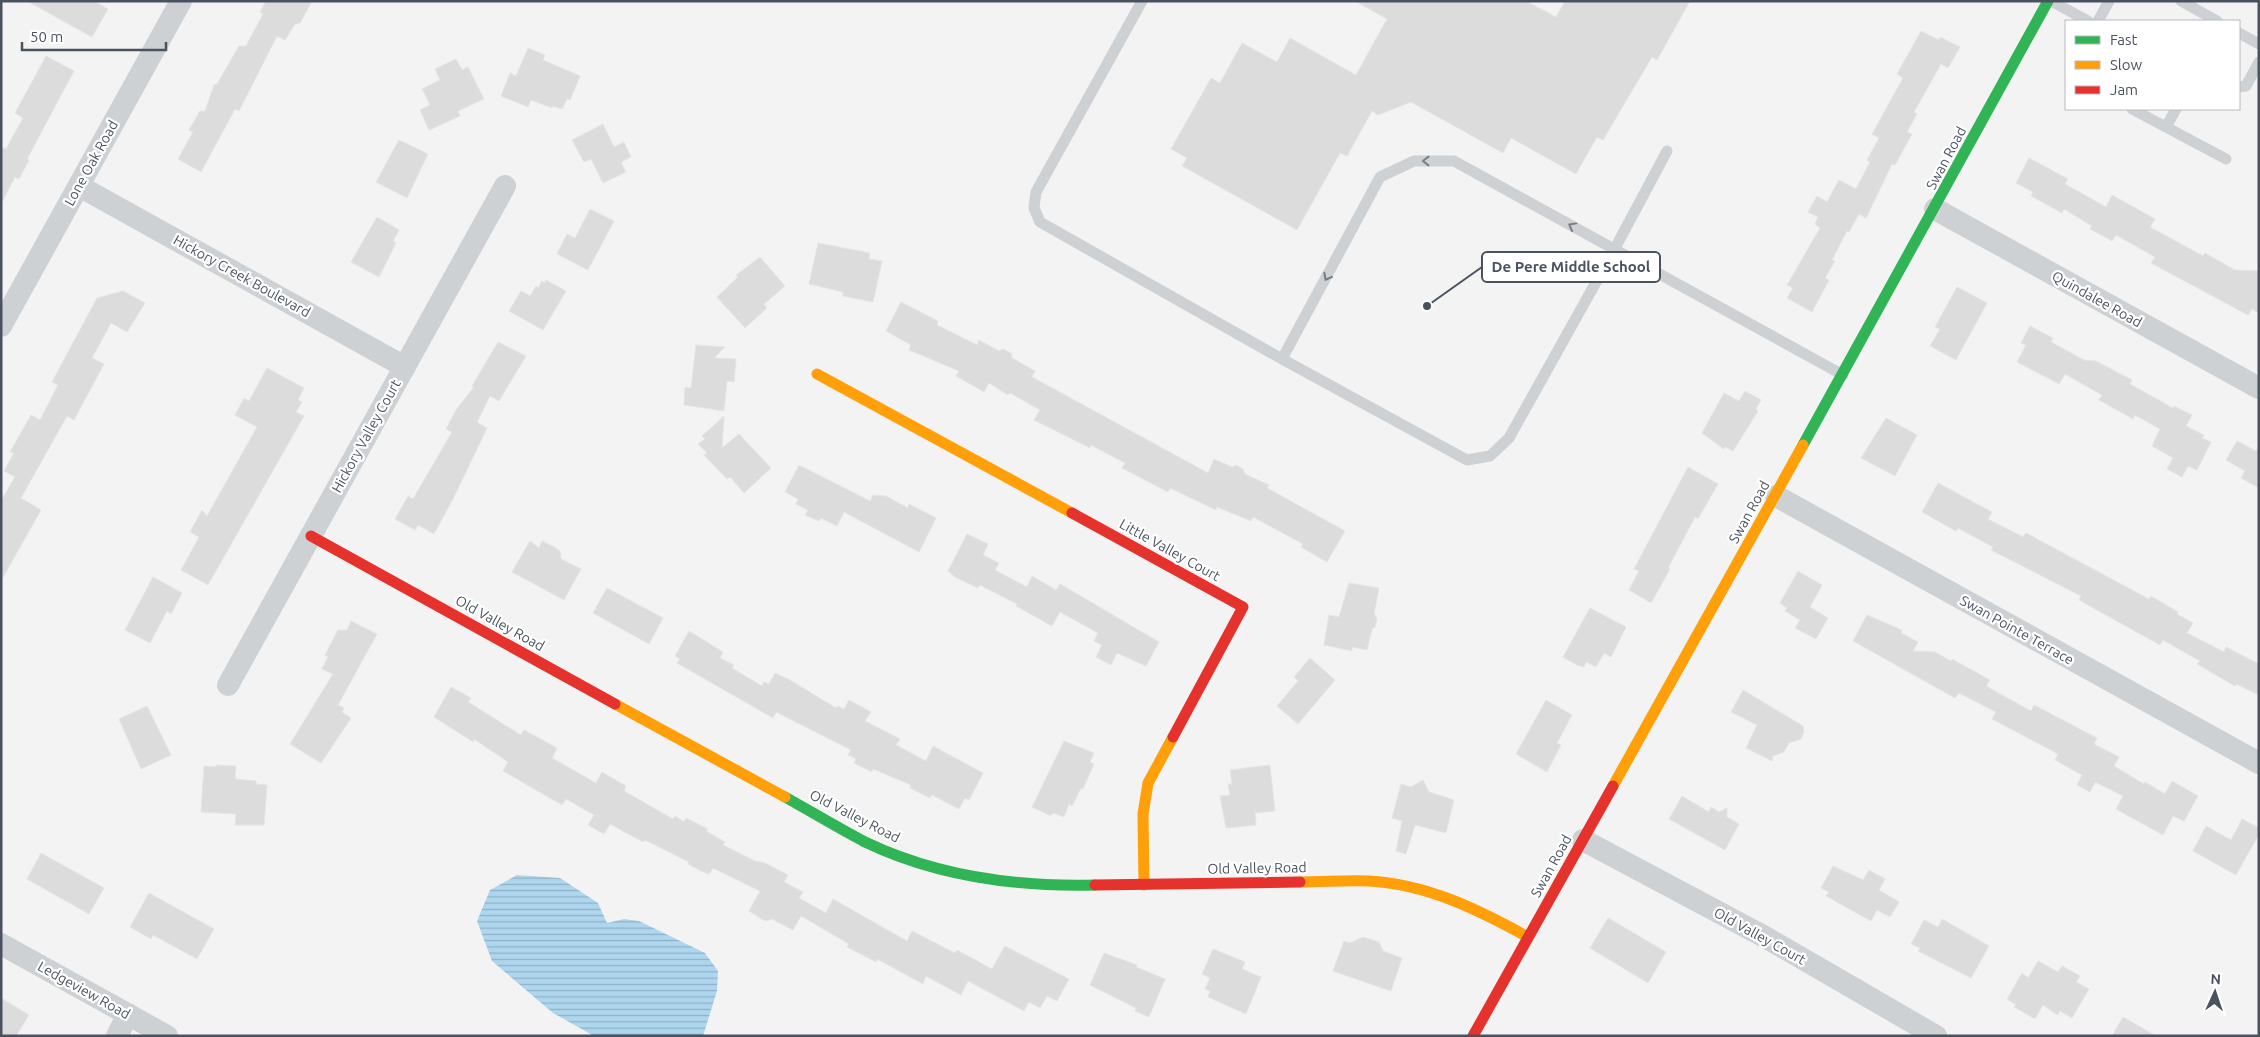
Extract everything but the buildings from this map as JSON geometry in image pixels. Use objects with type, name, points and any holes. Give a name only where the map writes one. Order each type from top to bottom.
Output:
[{"type":"street","name":"Lone Oak Road","points":[[1,326],[181,1]]},
{"type":"street","name":"Swan Road","points":[[1472,1036],[1776,496],[2049,1]]},
{"type":"street","name":"Hickory Creek Boulevard","points":[[79,186],[405,367]]},
{"type":"street","name":"Hickory Valley Court","points":[[228,685],[504,186]]},
{"type":"street","name":"Quindalee Road","points":[[1935,209],[2259,388]]},
{"type":"street","name":"Little Valley Court","points":[[817,374],[1243,607],[1148,783],[1143,814],[1144,885]]},
{"type":"street","name":"Swan Pointe Terrace","points":[[1776,496],[2259,764]]},
{"type":"street","name":"Old Valley Road","points":[[311,536],[866,842],[915,862],[959,875],[1004,883],[1050,886],[1369,881],[1399,884],[1435,892],[1466,904],[1528,937]]},
{"type":"street","name":"Old Valley Court","points":[[1583,840],[1764,937],[1936,1036]]},
{"type":"street","name":"Ledgeview Road","points":[[1,944],[167,1036]]},
{"type":"street","points":[[117,1036],[128,1014]]},
{"type":"lane","points":[[1142,1],[1036,192],[1034,208],[1040,222],[1282,359],[1467,460],[1490,456],[1509,438],[1667,151]]},
{"type":"lane","points":[[2049,1],[2086,20]]},
{"type":"lane","points":[[2099,20],[2109,1]]},
{"type":"lane","points":[[2181,1],[2215,20]]},
{"type":"lane","points":[[2240,34],[2259,44]]},
{"type":"lane","points":[[2240,86],[2246,86],[2259,62]]},
{"type":"lane","points":[[2134,110],[2226,159]]},
{"type":"lane","points":[[2166,127],[2175,110]]},
{"type":"lane","points":[[1282,359],[1380,177],[1414,161],[1454,161],[1843,375]]},
{"type":"water","points":[[517,875],[560,878],[598,903],[607,923],[624,919],[639,921],[705,953],[718,971],[717,991],[703,1036],[594,1036],[553,1013],[492,961],[477,921],[490,890]]},
{"type":"traffic: fast","points":[[1803,445],[2048,1]]},
{"type":"traffic: fast","points":[[785,797],[865,842],[892,854],[948,871],[977,877],[1036,884],[1095,885]]},
{"type":"traffic: slow","points":[[817,374],[1072,513]]},
{"type":"traffic: slow","points":[[1613,786],[1803,445]]},
{"type":"traffic: slow","points":[[615,704],[785,797]]},
{"type":"traffic: slow","points":[[1144,885],[1143,814],[1148,783],[1173,737]]},
{"type":"traffic: slow","points":[[1300,882],[1369,881],[1411,887],[1471,908],[1528,937]]},
{"type":"traffic: jam","points":[[1072,513],[1243,607],[1173,737]]},
{"type":"traffic: jam","points":[[311,536],[615,704]]},
{"type":"traffic: jam","points":[[1473,1036],[1613,786]]},
{"type":"traffic: jam","points":[[1095,885],[1300,882]]},
{"type":"place","name":"De Pere Middle School","points":[[1427,306]]}]
